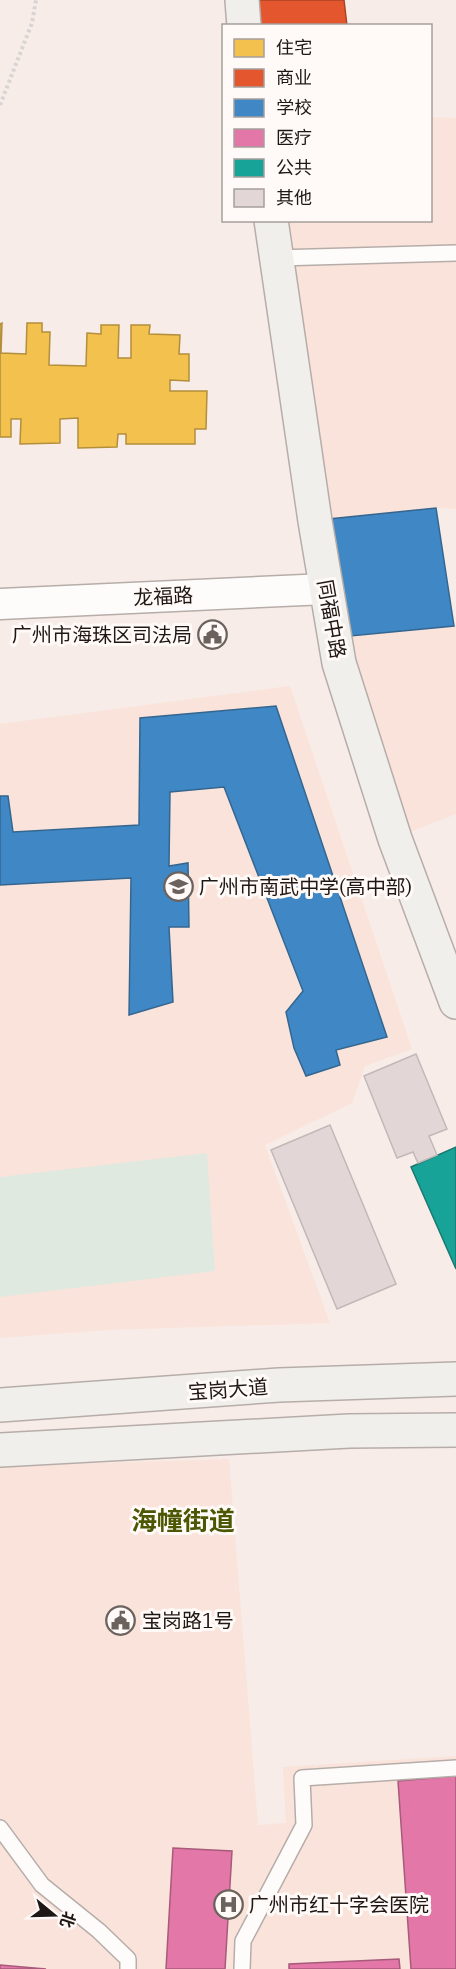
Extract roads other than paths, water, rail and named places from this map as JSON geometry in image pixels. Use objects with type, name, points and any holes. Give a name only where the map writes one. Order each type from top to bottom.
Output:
[{"type":"main road","points":[[242,0],[244,24]]},
{"type":"main road","name":"同福中路","points":[[271,222],[315,521],[339,663],[395,838],[456,1002]]},
{"type":"main road","name":"宝岗大道","points":[[0,1405],[279,1385],[456,1379]]},
{"type":"main road","points":[[0,1450],[349,1431],[456,1430]]},
{"type":"street","name":"龙福路","points":[[0,604],[326,589]]},
{"type":"lane","points":[[277,258],[456,253]]},
{"type":"lane","points":[[242,1969],[243,1941],[304,1826],[302,1778],[456,1768]]},
{"type":"lane","points":[[0,1828],[42,1885],[128,1959],[128,1969]]},
{"type":"place","name":"广州市海珠区司法局","points":[[213,634]]},
{"type":"place","name":"广州市南武中学(高中部)","points":[[178,886]]},
{"type":"place","name":"宝岗路1号","points":[[121,1620]]},
{"type":"place","name":"广州市红十字会医院","points":[[228,1904]]},
{"type":"district","name":"海幢街道","points":[[183,1520]]}]
